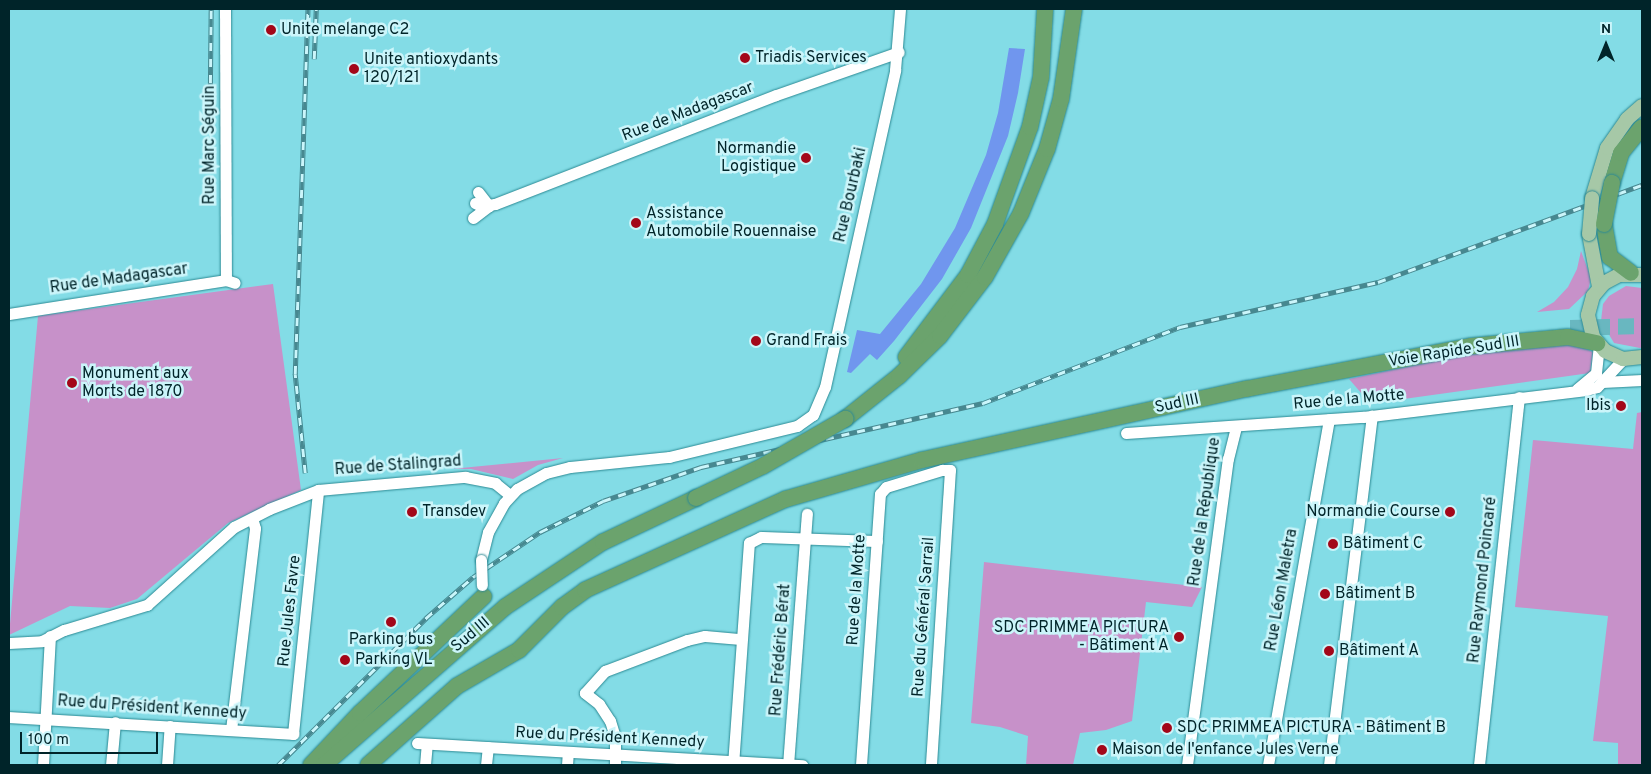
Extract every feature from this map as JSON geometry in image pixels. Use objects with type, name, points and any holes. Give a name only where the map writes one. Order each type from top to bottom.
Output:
[{"type":"highway","points":[[845,419],[899,376],[940,336],[984,276],[1021,213],[1046,149],[1061,98],[1074,9]]},
{"type":"highway","points":[[845,419],[935,322],[968,275],[995,224],[1030,127],[1041,78],[1045,13]]},
{"type":"highway","points":[[1636,274],[1610,257],[1604,224],[1612,183],[1622,153],[1642,127]]},
{"type":"highway","points":[[1311,377],[1316,370],[1443,342],[1503,332],[1570,328]]},
{"type":"highway","name":"Voie Rapide Sud III","points":[[1311,377],[1505,342],[1568,337],[1598,345]]},
{"type":"highway","name":"Sud III","points":[[368,765],[457,686],[519,650],[562,607],[607,578],[674,552],[786,499],[922,460],[1311,377]]},
{"type":"highway","name":"Sud III","points":[[324,765],[505,607],[632,526],[763,466],[845,419]]},
{"type":"highway","points":[[311,765],[360,713],[483,590]]},
{"type":"main road","points":[[1599,287],[1589,234],[1594,189],[1607,148],[1617,132],[1642,106]]},
{"type":"main road","points":[[1636,274],[1611,278],[1599,287],[1593,296],[1588,316],[1591,332],[1598,345],[1636,359]]},
{"type":"street","name":"Rue Marc Séguin","points":[[225,9],[231,282]]},
{"type":"street","name":"Rue Bourbaki","points":[[510,495],[536,478],[560,469],[662,459],[797,426],[813,415],[825,387],[899,52],[900,9]]},
{"type":"street","name":"Rue de Madagascar","points":[[473,218],[490,206],[776,95],[899,52]]},
{"type":"street","points":[[478,192],[490,206]]},
{"type":"street","points":[[474,203],[490,206]]},
{"type":"street","name":"Rue de Madagascar","points":[[9,314],[231,282]]},
{"type":"street","name":"Rue de la Motte","points":[[1574,390],[1596,373],[1598,345]]},
{"type":"street","name":"Rue de la Motte","points":[[1126,433],[1372,416],[1592,389],[1636,359]]},
{"type":"street","name":"Rue de la Motte","points":[[1602,382],[1642,380]]},
{"type":"street","name":"Rue Raymond Poincaré","points":[[1479,765],[1519,398]]},
{"type":"street","points":[[1329,765],[1372,416]]},
{"type":"street","name":"Rue Léon Maletra","points":[[1268,765],[1329,420]]},
{"type":"street","name":"Rue de la République","points":[[1187,765],[1238,438],[1236,426]]},
{"type":"street","name":"Rue de la Motte","points":[[861,765],[880,494],[886,487],[942,470],[950,470]]},
{"type":"street","name":"Rue du Général Sarrail","points":[[930,765],[950,470]]},
{"type":"street","name":"Rue de Stalingrad","points":[[9,642],[36,642],[147,605],[216,542],[252,518],[318,490],[465,477],[495,483],[510,495]]},
{"type":"street","name":"Rue Jules Favre","points":[[294,734],[318,490]]},
{"type":"street","points":[[483,590],[481,560],[488,532],[510,495]]},
{"type":"street","name":"Rue Frédéric Bérat","points":[[788,765],[807,514]]},
{"type":"street","points":[[231,730],[256,528],[252,518]]},
{"type":"street","points":[[733,763],[749,543],[761,537],[877,542]]},
{"type":"street","name":"Rue de la République","points":[[1194,765],[1215,584]]},
{"type":"street","points":[[43,765],[43,725],[48,717],[50,636]]},
{"type":"street","points":[[615,760],[610,722],[599,704],[585,693],[605,671],[687,640],[705,636],[741,638]]},
{"type":"street","name":"Rue du Président Kennedy","points":[[9,717],[48,717],[294,734]]},
{"type":"street","points":[[111,765],[115,722]]},
{"type":"street","points":[[168,765],[170,726]]},
{"type":"street","name":"Rue du Président Kennedy","points":[[425,765],[422,743],[568,752],[615,760],[802,765]]},
{"type":"street","points":[[486,765],[488,747]]},
{"type":"street","points":[[567,765],[568,752]]},
{"type":"shaded area","points":[[1581,251],[1591,278],[1588,291],[1569,309],[1537,312],[1554,302],[1568,287],[1577,269]]},
{"type":"shaded area","points":[[273,284],[301,490],[228,523],[137,599],[110,608],[70,606],[9,635],[38,316]]},
{"type":"shaded area","points":[[1626,286],[1642,288],[1642,347],[1640,348],[1614,343],[1601,321],[1603,304],[1609,296]]},
{"type":"shaded area","points":[[1575,344],[1593,352],[1590,373],[1382,402],[1369,402],[1349,379],[1476,352]]},
{"type":"shaded area","points":[[1642,412],[1642,765],[1618,765],[1618,743],[1593,741],[1608,616],[1515,607],[1533,440],[1633,449],[1637,413]]},
{"type":"shaded area","points":[[563,458],[538,465],[513,479],[471,469],[451,469]]},
{"type":"shaded area","points":[[984,562],[1202,587],[1192,607],[1146,602],[1132,721],[1106,730],[1080,733],[1073,765],[1026,765],[1028,736],[1000,727],[971,723]]},
{"type":"water","points":[[1009,48],[1025,49],[1018,93],[1008,136],[971,228],[942,279],[894,341],[877,360],[870,354],[851,373],[847,372],[857,330],[880,334],[921,284],[955,228],[986,155],[998,113]]},
{"type":"tunnel","points":[[1570,328],[1642,326]]},
{"type":"railway","points":[[210,99],[211,9]]},
{"type":"railway","points":[[305,473],[295,374],[308,9]]},
{"type":"railway","points":[[314,59],[316,9]]},
{"type":"railway","points":[[278,765],[426,618],[473,577],[540,532],[603,501],[701,467],[983,403],[1180,327],[1378,282],[1642,185]]},
{"type":"place","name":"Unite melange C2","points":[[271,30]]},
{"type":"place","name":"Triadis Services","points":[[745,58]]},
{"type":"place","name":"Unite antioxydants 120/121","points":[[354,69]]},
{"type":"place","name":"Normandie Logistique","points":[[806,158]]},
{"type":"place","name":"Assistance Automobile Rouennaise","points":[[636,223]]},
{"type":"place","name":"Grand Frais","points":[[756,341]]},
{"type":"place","name":"Monument aux Morts de 1870","points":[[72,383]]},
{"type":"place","name":"Ibis","points":[[1621,406]]},
{"type":"place","name":"Transdev","points":[[412,512]]},
{"type":"place","name":"Normandie Course","points":[[1450,512]]},
{"type":"place","name":"Bâtiment C","points":[[1333,544]]},
{"type":"place","name":"Bâtiment B","points":[[1325,594]]},
{"type":"place","name":"Parking bus","points":[[391,622]]},
{"type":"place","name":"SDC PRIMMEA PICTURA - Bâtiment A","points":[[1179,637]]},
{"type":"place","name":"Bâtiment A","points":[[1329,651]]},
{"type":"place","name":"Parking VL","points":[[345,660]]},
{"type":"place","name":"SDC PRIMMEA PICTURA - Bâtiment B","points":[[1167,728]]},
{"type":"place","name":"Maison de l'enfance Jules Verne","points":[[1102,750]]}]
